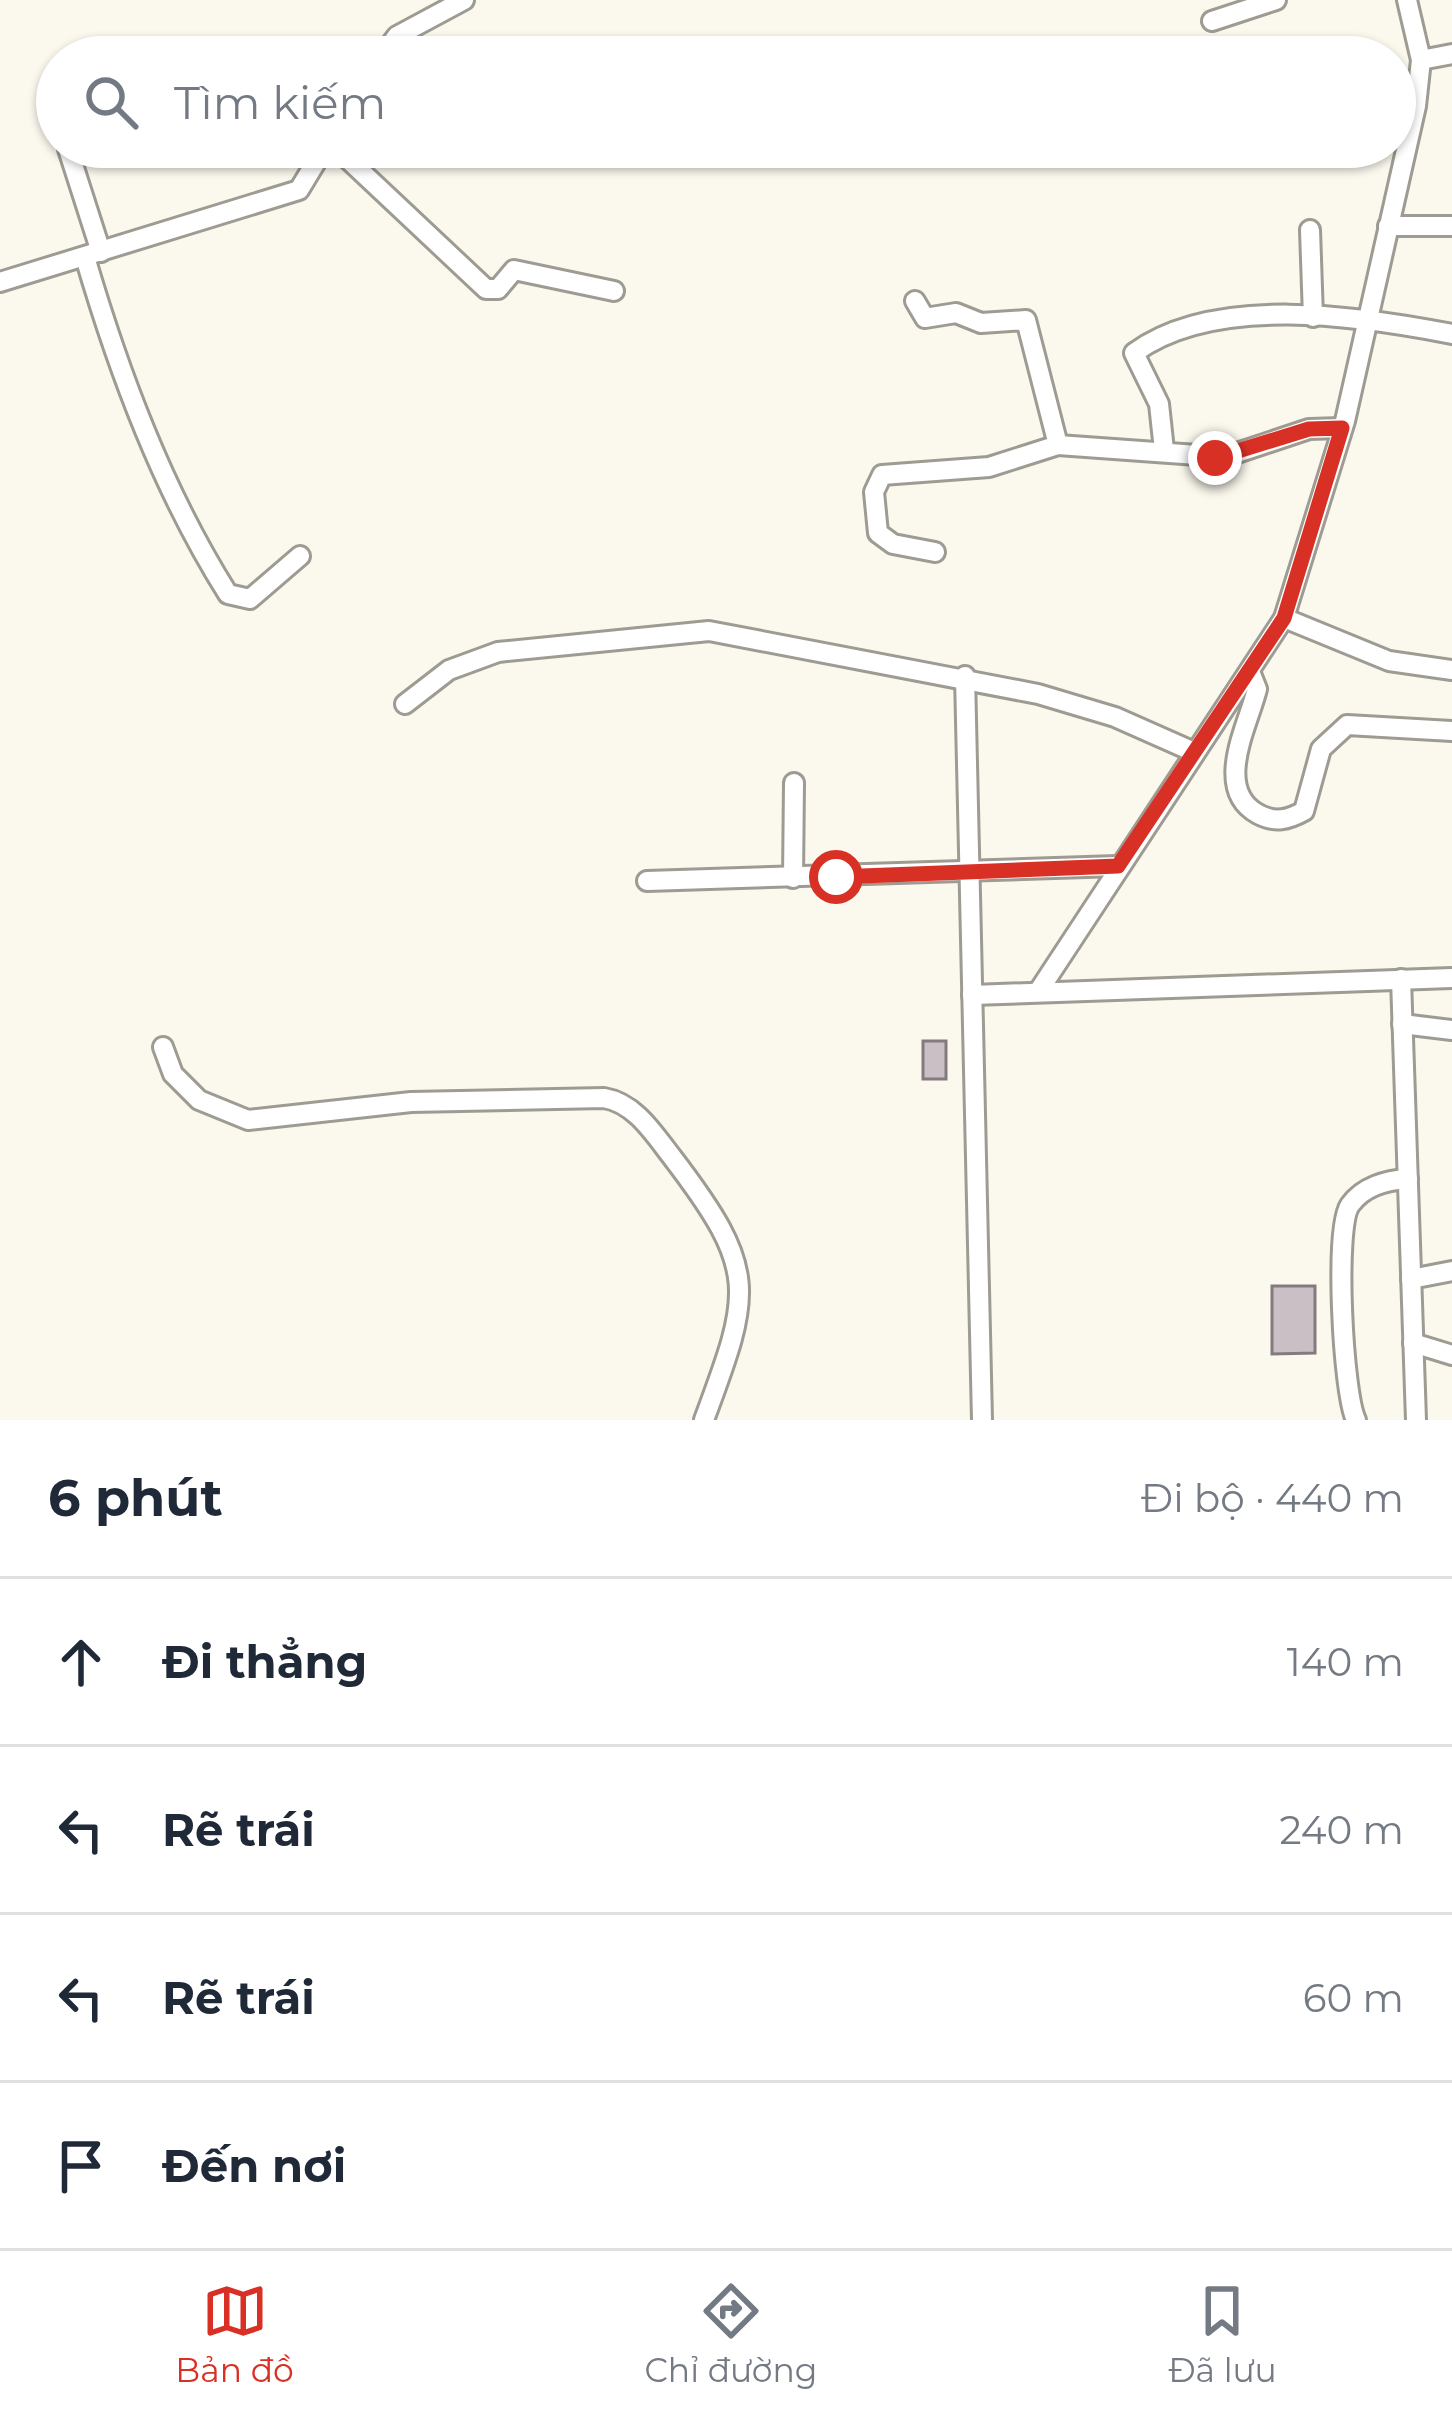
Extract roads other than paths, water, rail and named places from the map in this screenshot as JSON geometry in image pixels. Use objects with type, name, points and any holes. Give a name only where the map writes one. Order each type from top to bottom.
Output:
[{"type":"street","points":[[398,36],[464,0]]},
{"type":"street","points":[[1212,21],[1276,0]]},
{"type":"street","points":[[1407,0],[1415,36]]},
{"type":"street","points":[[1416,39],[1421,60],[1416,106]]},
{"type":"street","points":[[1421,60],[1452,54]]},
{"type":"street","points":[[73,168],[132,398],[183,514],[228,594],[250,599],[300,556]]},
{"type":"street","points":[[0,282],[299,190],[313,168]]},
{"type":"street","points":[[357,168],[486,290],[498,289],[514,270],[614,291]]},
{"type":"street","points":[[1038,992],[1284,618],[1342,428],[1402,168]]},
{"type":"street","points":[[1388,226],[1452,226]]},
{"type":"street","points":[[1310,230],[1313,317]]},
{"type":"street","points":[[915,301],[925,318],[956,313],[981,323],[1026,320],[1058,445]]},
{"type":"street","points":[[1164,450],[1159,404],[1135,351],[1178,330],[1209,323],[1313,317],[1369,318],[1452,334]]},
{"type":"street","points":[[935,552],[893,544],[878,533],[874,492],[882,475],[989,467],[1058,445],[1225,457],[1309,429],[1342,428]]},
{"type":"street","points":[[1284,618],[1389,661],[1452,670]]},
{"type":"street","points":[[405,704],[449,670],[499,652],[709,631],[965,676],[1114,717],[1194,752]]},
{"type":"street","points":[[1251,674],[1257,689],[1243,718],[1237,785],[1246,806],[1268,818],[1291,818],[1304,811],[1321,749],[1347,725],[1452,731]]},
{"type":"street","points":[[965,676],[982,1420]]},
{"type":"street","points":[[793,878],[794,783]]},
{"type":"street","points":[[646,881],[1118,866]]},
{"type":"street","points":[[972,995],[1452,978]]},
{"type":"street","points":[[1401,980],[1416,1420]]},
{"type":"street","points":[[1402,1024],[1452,1030]]},
{"type":"street","points":[[163,1047],[173,1074],[199,1100],[248,1120],[436,1101],[604,1098],[630,1107],[711,1208],[736,1253],[742,1283],[736,1331],[704,1420]]},
{"type":"street","points":[[1356,1420],[1346,1330],[1344,1221],[1352,1202],[1375,1185],[1408,1179]]},
{"type":"street","points":[[1411,1279],[1452,1271]]},
{"type":"street","points":[[1413,1343],[1452,1355]]}]
